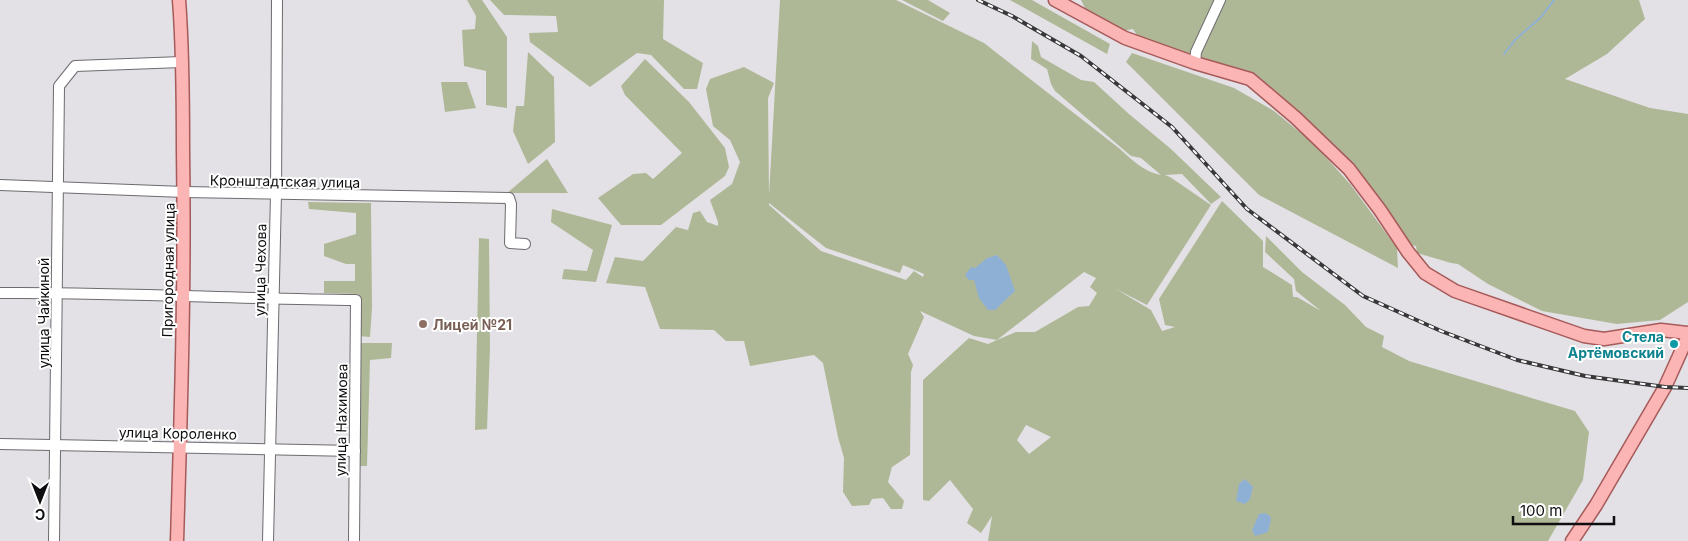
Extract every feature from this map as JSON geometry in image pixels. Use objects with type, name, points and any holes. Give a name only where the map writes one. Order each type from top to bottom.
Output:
[{"type":"main road","name":"Пригородная улица","points":[[177,541],[184,192],[179,0]]},
{"type":"main road","points":[[1055,0],[1067,3],[1125,38],[1195,63],[1250,79],[1296,118],[1349,170],[1425,273],[1455,291],[1584,336],[1604,339],[1662,330],[1688,334],[1665,387],[1596,505],[1572,541]]},
{"type":"street","name":"улица Чехова","points":[[268,541],[276,194],[277,0]]},
{"type":"street","points":[[1195,63],[1196,52],[1220,0]]},
{"type":"street","name":"улица Чайкиной","points":[[54,541],[59,86],[75,66],[182,62]]},
{"type":"street","name":"Кронштадтская улица","points":[[0,186],[184,192],[509,198],[511,204],[510,244],[525,244]]},
{"type":"street","points":[[0,293],[56,292],[273,299]]},
{"type":"street","name":"улица Нахимова","points":[[273,299],[356,300],[354,541]]},
{"type":"street","name":"улица Короленко","points":[[0,444],[355,451]]},
{"type":"green space","points":[[467,0],[482,0],[507,37],[507,108],[486,105],[486,71],[464,66],[462,30],[475,29],[476,16]]},
{"type":"green space","points":[[490,0],[664,0],[663,39],[703,63],[697,89],[684,89],[651,55],[637,53],[590,87],[530,42],[529,33],[558,32],[556,16],[504,15]]},
{"type":"green space","points":[[780,0],[896,0],[984,43],[1139,165],[1161,175],[1141,158],[1131,156],[1055,91],[1047,69],[1031,59],[1032,41],[1038,46],[1041,57],[1081,80],[1094,82],[1171,149],[1221,197],[1211,204],[1182,174],[1165,175],[1211,205],[1147,305],[1116,289],[1151,310],[1162,331],[1175,327],[1165,325],[1159,299],[1222,201],[1263,241],[1263,267],[1292,285],[1293,297],[1297,297],[1321,311],[1296,291],[1294,279],[1265,252],[1266,236],[1302,272],[1345,305],[1366,327],[1384,336],[1382,347],[1409,361],[1575,411],[1589,432],[1583,480],[1548,541],[988,541],[992,516],[981,533],[967,523],[973,509],[950,480],[929,501],[923,500],[923,380],[969,338],[988,344],[997,340],[974,336],[920,311],[924,317],[908,354],[913,365],[911,372],[910,455],[892,467],[888,482],[904,501],[902,509],[891,509],[883,498],[872,499],[869,505],[852,506],[843,492],[844,458],[823,363],[814,355],[750,366],[744,341],[726,341],[714,330],[660,329],[645,287],[606,283],[615,257],[643,261],[676,227],[688,230],[693,213],[700,211],[707,222],[718,226],[710,200],[732,184],[740,162],[730,140],[713,126],[706,89],[710,79],[744,67],[774,83],[768,98],[769,195]],"holes":[[[769,203],[826,248],[900,273],[903,265],[924,274],[923,277],[914,271],[906,280],[821,251]],[[1084,272],[1096,278],[1090,287],[1097,293],[1089,306],[1078,307],[1035,332],[1016,332],[997,340]],[[1026,425],[1051,437],[1029,454],[1017,440]]]},
{"type":"green space","points":[[902,0],[928,0],[950,13],[943,21]]},
{"type":"green space","points":[[1010,0],[1032,0],[1110,44],[1107,54]]},
{"type":"green space","points":[[1081,0],[1218,0],[1191,59],[1141,41],[1133,29],[1116,32],[1087,12]]},
{"type":"green space","points":[[1222,0],[1639,0],[1645,19],[1607,54],[1565,79],[1650,108],[1688,114],[1688,302],[1660,320],[1617,324],[1542,311],[1488,284],[1458,264],[1417,253],[1416,246],[1409,245],[1341,155],[1297,110],[1271,94],[1197,62]]},
{"type":"green space","points":[[528,52],[554,77],[555,142],[528,164],[513,131],[516,106],[524,106]]},
{"type":"green space","points":[[1132,53],[1234,88],[1274,111],[1313,143],[1350,184],[1397,248],[1398,268],[1259,195],[1126,62]]},
{"type":"green space","points":[[645,59],[689,102],[725,148],[729,167],[725,176],[661,225],[621,225],[598,198],[633,174],[646,173],[653,179],[682,153],[625,95],[621,86]]},
{"type":"green space","points":[[441,82],[467,82],[476,108],[445,112]]},
{"type":"green space","points":[[547,159],[568,193],[507,193]]},
{"type":"green space","points":[[308,202],[371,203],[372,308],[370,337],[359,336],[359,294],[324,293],[324,281],[355,281],[355,264],[346,264],[324,256],[324,244],[356,234],[356,213],[309,209]]},
{"type":"green space","points":[[552,209],[612,225],[596,282],[562,279],[564,269],[587,271],[593,250],[551,222]]},
{"type":"green space","points":[[479,238],[489,239],[490,348],[487,429],[475,430]]},
{"type":"green space","points":[[358,343],[392,343],[391,358],[370,360],[367,466],[358,466]]},
{"type":"water","points":[[997,255],[1006,265],[1015,291],[995,310],[988,310],[979,298],[974,280],[969,280],[965,275],[971,267],[975,268],[987,258]]},
{"type":"water","points":[[1245,479],[1253,487],[1250,499],[1245,504],[1236,501],[1239,484]]},
{"type":"water","points":[[1265,513],[1270,516],[1271,520],[1268,532],[1255,536],[1252,530],[1259,514]]},
{"type":"waterway","points":[[1504,54],[1515,40],[1541,17],[1554,0]]},
{"type":"railway","points":[[978,0],[1012,16],[1081,56],[1172,127],[1247,209],[1363,296],[1441,331],[1517,360],[1585,376],[1665,387],[1688,388]]},
{"type":"place","name":"Лицей №21","points":[[423,324]]},
{"type":"place","name":"Стела Артёмовский","points":[[1674,344]]}]
